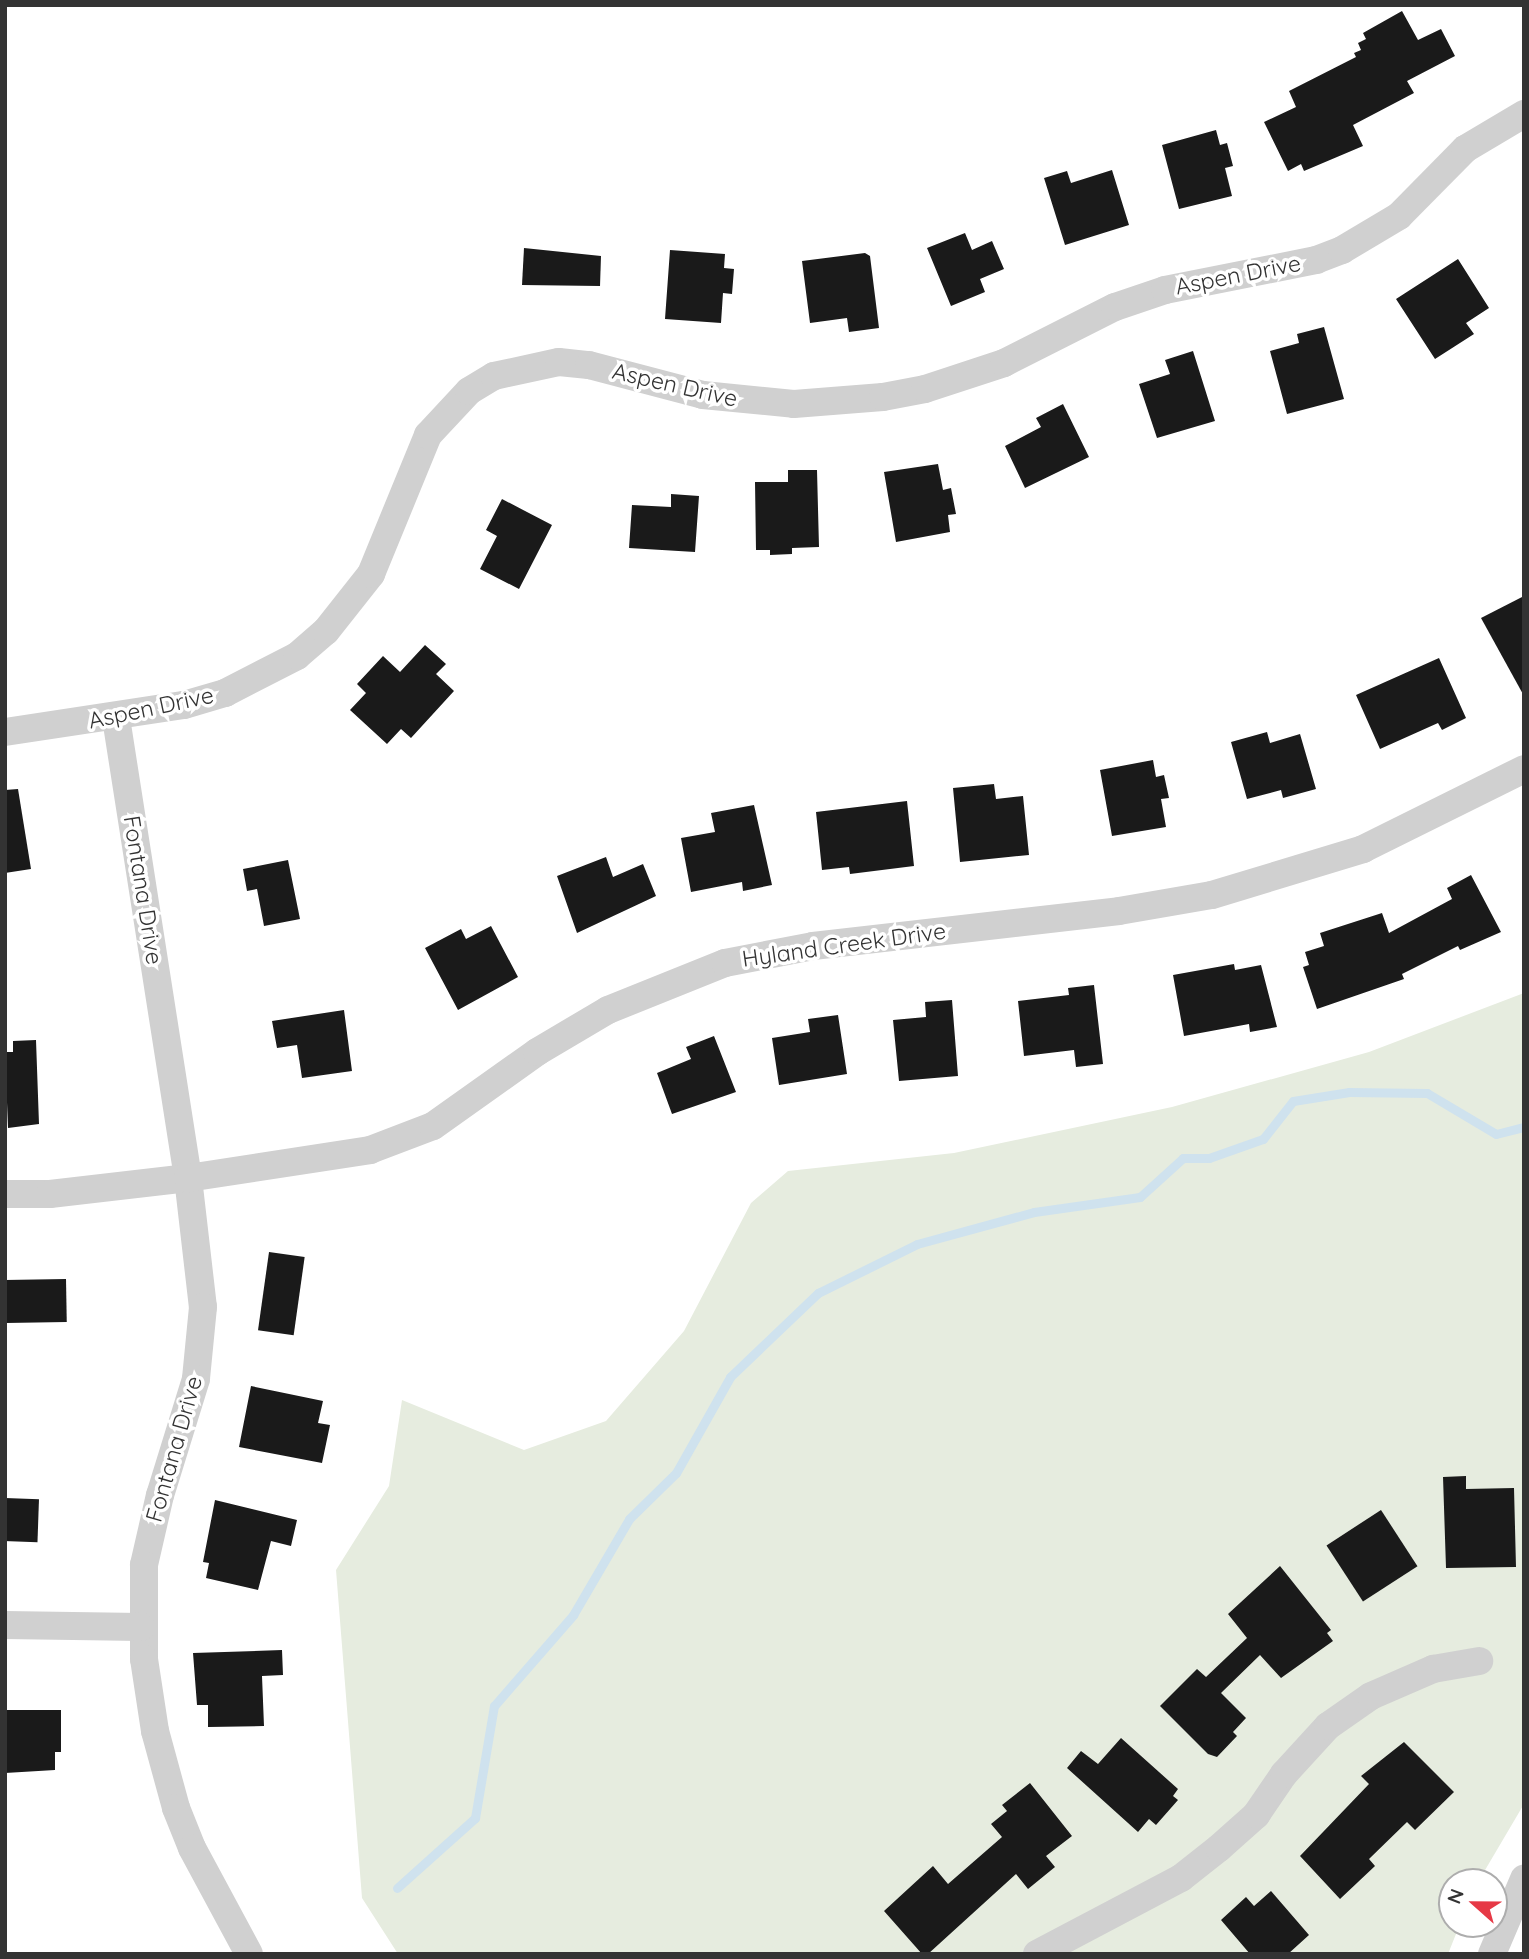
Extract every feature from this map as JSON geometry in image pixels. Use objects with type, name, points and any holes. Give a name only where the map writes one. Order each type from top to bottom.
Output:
[{"type":"street","name":"Aspen Drive","points":[[5,733],[116,718],[225,693],[297,656],[326,631],[376,563],[428,436],[469,391],[494,376],[559,362],[589,365],[703,395],[794,404],[883,397],[925,389],[1004,363],[1115,307],[1165,290],[1316,260],[1342,250],[1399,216],[1465,149],[1524,114]]},
{"type":"street","name":"Fontana Drive","points":[[116,718],[188,1178],[201,1278],[201,1343],[185,1420],[150,1529],[141,1626],[153,1720],[166,1777],[192,1848],[249,1954]]},
{"type":"street","name":"Hyland Creek Drive","points":[[5,1194],[50,1194],[188,1178],[370,1150],[404,1139],[462,1109],[571,1029],[646,993],[725,963],[813,946],[1119,911],[1212,895],[1363,849],[1475,797],[1524,769]]},
{"type":"street","points":[[5,1625],[141,1626]]},
{"type":"street","points":[[1037,1954],[1181,1878],[1219,1849],[1256,1815],[1284,1774],[1328,1726],[1371,1696],[1433,1670],[1479,1661]]},
{"type":"street","points":[[1492,1954],[1524,1880]]},
{"type":"shaded area","points":[[1524,993],[1524,1804],[1486,1868],[1438,1868],[1438,1938],[1454,1938],[1448,1954],[398,1954],[362,1898],[336,1570],[389,1486],[402,1400],[524,1450],[606,1421],[684,1331],[751,1203],[788,1171],[954,1153],[1172,1107],[1369,1052]]},
{"type":"building","points":[[1402,11],[1418,40],[1441,29],[1455,56],[1407,81],[1414,93],[1353,125],[1363,146],[1304,171],[1301,164],[1288,171],[1264,122],[1296,107],[1289,91],[1356,57],[1354,53],[1361,50],[1358,43],[1366,39],[1363,33]]},
{"type":"building","points":[[1216,130],[1220,145],[1227,143],[1233,166],[1225,168],[1232,196],[1179,209],[1162,145]]},
{"type":"building","points":[[1112,170],[1129,225],[1065,245],[1044,178],[1067,171],[1071,183]]},
{"type":"building","points":[[965,233],[972,250],[992,241],[1004,269],[980,279],[985,292],[951,306],[927,248]]},
{"type":"building","points":[[524,248],[601,256],[600,286],[522,285]]},
{"type":"building","points":[[670,250],[725,254],[724,268],[734,269],[732,294],[723,293],[721,323],[665,319]]},
{"type":"building","points":[[865,253],[870,256],[879,328],[849,332],[847,318],[810,323],[802,261]]},
{"type":"building","points":[[1458,259],[1489,308],[1466,323],[1474,334],[1435,359],[1396,299]]},
{"type":"building","points":[[1324,327],[1344,399],[1287,414],[1270,351],[1299,343],[1297,334]]},
{"type":"building","points":[[1193,351],[1215,421],[1157,438],[1139,384],[1170,374],[1165,360]]},
{"type":"building","points":[[1063,404],[1089,457],[1025,488],[1005,446],[1041,427],[1036,418]]},
{"type":"building","points":[[938,464],[943,490],[951,488],[956,514],[948,515],[950,532],[896,542],[884,472]]},
{"type":"building","points":[[788,470],[817,470],[819,547],[792,548],[792,554],[770,555],[770,550],[756,550],[755,482],[788,482]]},
{"type":"building","points":[[671,494],[699,496],[695,552],[629,548],[632,505],[671,507]]},
{"type":"building","points":[[502,499],[552,525],[519,589],[480,569],[497,536],[486,530]]},
{"type":"building","points":[[1524,596],[1524,696],[1481,618]]},
{"type":"building","points":[[425,645],[446,664],[436,674],[454,691],[411,738],[401,729],[387,744],[350,710],[366,693],[357,684],[383,656],[400,672]]},
{"type":"building","points":[[1439,658],[1466,718],[1442,730],[1438,723],[1380,749],[1356,695]]},
{"type":"building","points":[[1267,732],[1270,743],[1300,734],[1316,789],[1283,798],[1281,790],[1247,799],[1231,742]]},
{"type":"building","points":[[1153,760],[1156,777],[1164,775],[1169,798],[1161,799],[1166,827],[1112,836],[1100,770]]},
{"type":"building","points":[[994,784],[996,799],[1023,796],[1029,855],[960,862],[953,788]]},
{"type":"building","points":[[18,789],[31,869],[5,873],[5,790]]},
{"type":"building","points":[[907,801],[914,866],[850,874],[849,867],[822,870],[816,812]]},
{"type":"building","points":[[754,805],[772,885],[743,891],[742,882],[691,892],[681,838],[715,832],[711,813]]},
{"type":"building","points":[[606,857],[613,877],[643,864],[656,896],[577,933],[557,876]]},
{"type":"building","points":[[288,860],[300,919],[264,926],[257,889],[247,891],[243,869]]},
{"type":"building","points":[[1471,875],[1501,932],[1460,950],[1458,946],[1402,974],[1404,979],[1317,1009],[1303,967],[1309,965],[1305,952],[1324,946],[1320,933],[1382,913],[1389,933],[1452,899],[1447,888]]},
{"type":"building","points":[[491,926],[518,977],[458,1010],[425,948],[461,929],[466,939]]},
{"type":"building","points":[[1234,964],[1235,970],[1261,965],[1277,1027],[1250,1032],[1249,1024],[1184,1036],[1173,975]]},
{"type":"building","points":[[1094,985],[1103,1064],[1076,1067],[1074,1050],[1024,1056],[1018,1001],[1069,995],[1068,988]]},
{"type":"building","points":[[952,1000],[958,1076],[899,1081],[893,1020],[926,1017],[925,1002]]},
{"type":"building","points":[[344,1010],[352,1071],[302,1078],[297,1045],[277,1048],[272,1021]]},
{"type":"building","points":[[838,1015],[847,1074],[779,1085],[772,1038],[810,1032],[808,1019]]},
{"type":"building","points":[[714,1036],[736,1092],[672,1114],[657,1073],[691,1059],[686,1047]]},
{"type":"building","points":[[36,1040],[39,1124],[8,1128],[5,1052],[13,1052],[13,1041]]},
{"type":"building","points":[[269,1252],[305,1257],[294,1335],[258,1330]]},
{"type":"building","points":[[66,1279],[67,1322],[6,1323],[5,1280]]},
{"type":"building","points":[[251,1386],[323,1401],[318,1423],[330,1425],[322,1463],[239,1447]]},
{"type":"building","points":[[1466,1476],[1466,1489],[1514,1488],[1516,1567],[1446,1568],[1443,1477]]},
{"type":"building","points":[[5,1498],[39,1499],[37,1542],[5,1541]]},
{"type":"building","points":[[215,1500],[297,1520],[291,1546],[271,1541],[258,1590],[206,1578],[209,1563],[203,1562]]},
{"type":"building","points":[[1381,1510],[1417,1566],[1363,1602],[1326,1545]]},
{"type":"building","points":[[1280,1566],[1331,1630],[1327,1633],[1333,1641],[1281,1678],[1260,1655],[1221,1693],[1246,1718],[1233,1732],[1237,1736],[1217,1757],[1208,1754],[1160,1706],[1197,1669],[1206,1677],[1247,1638],[1228,1614]]},
{"type":"building","points":[[282,1650],[283,1675],[262,1676],[264,1726],[208,1727],[208,1705],[197,1705],[193,1653]]},
{"type":"building","points":[[5,1710],[61,1710],[61,1752],[55,1752],[55,1770],[5,1773]]},
{"type":"building","points":[[1121,1738],[1178,1789],[1173,1796],[1178,1800],[1156,1825],[1149,1819],[1138,1832],[1067,1768],[1081,1751],[1098,1764]]},
{"type":"building","points":[[1404,1742],[1454,1792],[1415,1830],[1407,1822],[1369,1859],[1375,1866],[1340,1899],[1300,1856],[1369,1784],[1361,1776]]},
{"type":"building","points":[[1030,1783],[1072,1836],[1046,1856],[1055,1867],[1028,1889],[1016,1874],[928,1954],[922,1954],[884,1911],[933,1866],[948,1884],[1002,1837],[991,1824],[1007,1811],[1002,1805]]},
{"type":"building","points":[[1271,1891],[1309,1935],[1288,1954],[1250,1954],[1221,1920],[1246,1897],[1254,1906]]},
{"type":"waterway","points":[[397,1888],[475,1818],[494,1706],[573,1615],[629,1519],[676,1473],[730,1377],[818,1293],[917,1244],[1034,1212],[1140,1197],[1183,1158],[1209,1158],[1263,1139],[1293,1101],[1349,1092],[1427,1093],[1496,1134],[1524,1127]]}]
